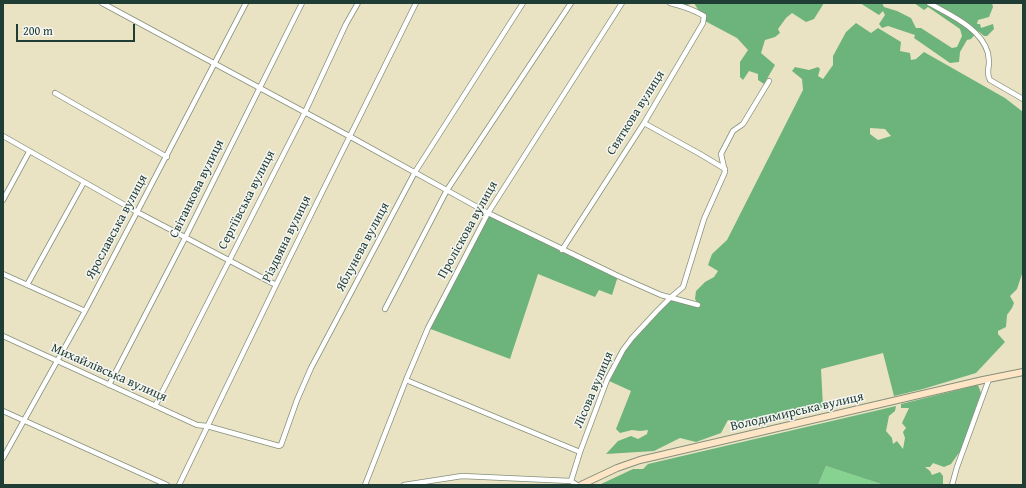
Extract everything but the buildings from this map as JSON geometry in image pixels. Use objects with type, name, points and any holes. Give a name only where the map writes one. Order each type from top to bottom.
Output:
[{"type":"main road","name":"Володимирська вулиця","points":[[581,485],[617,468],[640,460],[1023,372]]},
{"type":"street","points":[[102,3],[349,136],[488,213],[562,250],[661,295],[698,305]]},
{"type":"street","name":"Ярославська вулиця","points":[[3,458],[85,311],[167,157],[246,3]]},
{"type":"street","name":"Світанкова вулиця","points":[[109,385],[185,238],[302,3]]},
{"type":"street","name":"Сергіївська вулиця","points":[[155,406],[304,112],[346,24],[358,3]]},
{"type":"street","name":"Різдвяна вулиця","points":[[179,485],[349,136],[416,3]]},
{"type":"street","name":"Яблунева вулиця","points":[[207,426],[277,446],[281,445],[297,400],[311,368],[415,172],[523,3]]},
{"type":"street","points":[[385,309],[447,190],[571,3]]},
{"type":"street","name":"Проліскова вулиця","points":[[365,485],[428,328],[488,213],[622,3]]},
{"type":"street","name":"Святкова вулиця","points":[[562,250],[644,123],[703,23],[704,16],[685,7],[670,3]]},
{"type":"street","points":[[930,3],[964,24],[979,37],[985,46],[989,57],[988,76],[990,80],[1023,100]]},
{"type":"street","name":"Лісова вулиця","points":[[571,481],[580,452],[607,380],[623,350],[647,322],[683,287],[704,219],[725,172],[721,154],[733,131],[743,124],[769,81]]},
{"type":"street","points":[[55,93],[167,157]]},
{"type":"street","points":[[644,123],[725,169]]},
{"type":"street","points":[[3,136],[137,212],[276,285]]},
{"type":"street","points":[[3,200],[29,152]]},
{"type":"street","points":[[27,285],[84,182]]},
{"type":"street","points":[[3,274],[85,311]]},
{"type":"street","name":"Михайлівська вулиця","points":[[3,336],[197,425],[207,426]]},
{"type":"street","points":[[952,485],[989,379]]},
{"type":"street","points":[[406,380],[580,452]]},
{"type":"street","points":[[3,411],[167,485]]},
{"type":"street","points":[[404,485],[462,476],[571,481],[577,485]]},
{"type":"green space","points":[[673,3],[694,3],[680,7]]},
{"type":"green space","points":[[694,3],[824,3],[814,19],[806,22],[792,13],[786,18],[778,29],[780,33],[775,37],[765,40],[761,53],[775,65],[764,84],[758,80],[758,74],[749,71],[743,80],[740,77],[740,62],[748,50],[737,38],[705,21]]},
{"type":"green space","points":[[860,3],[882,3],[884,7],[897,11],[911,18],[916,28],[921,28],[952,48],[957,47],[962,36],[960,29],[928,7],[924,10],[914,3],[992,3],[993,7],[989,17],[978,20],[977,24],[980,24],[981,28],[993,24],[994,29],[987,36],[984,36],[978,31],[971,39],[967,40],[960,52],[959,62],[950,63],[914,38],[915,35],[888,26],[882,28],[879,24],[885,15],[883,11],[879,15]]},
{"type":"green space","points":[[856,23],[871,33],[878,28],[901,42],[900,51],[910,53],[911,60],[916,59],[924,52],[1005,98],[1023,112],[1023,271],[1017,289],[1010,296],[1014,303],[1007,315],[1006,327],[998,331],[998,334],[1005,342],[976,373],[894,396],[883,353],[821,369],[823,407],[785,420],[770,420],[765,423],[734,426],[733,421],[728,420],[721,433],[696,442],[680,438],[654,451],[606,454],[618,441],[631,436],[638,439],[647,434],[648,430],[632,430],[620,433],[616,429],[631,391],[607,380],[623,350],[670,298],[698,304],[695,299],[696,291],[705,282],[714,277],[718,271],[708,265],[712,254],[727,240],[803,90],[802,79],[792,71],[795,67],[809,70],[818,67],[820,69],[818,76],[823,79],[833,65],[833,56],[846,32]],"holes":[[[870,128],[885,129],[891,136],[878,140],[870,134]]]},
{"type":"green space","points":[[488,213],[618,276],[612,295],[599,290],[595,297],[538,274],[510,359],[428,328]]},
{"type":"green space","points":[[978,385],[981,393],[961,450],[951,464],[944,467],[933,463],[930,467],[925,467],[932,475],[940,472],[943,476],[943,485],[884,485],[826,466],[818,485],[599,485],[633,469],[643,469],[648,464],[896,406],[895,411],[889,416],[886,431],[892,438],[893,444],[897,441],[903,449],[905,438],[903,432],[906,428],[902,423],[909,408],[901,408],[901,404]]},
{"type":"green space","points":[[826,466],[884,485],[818,485]]}]
